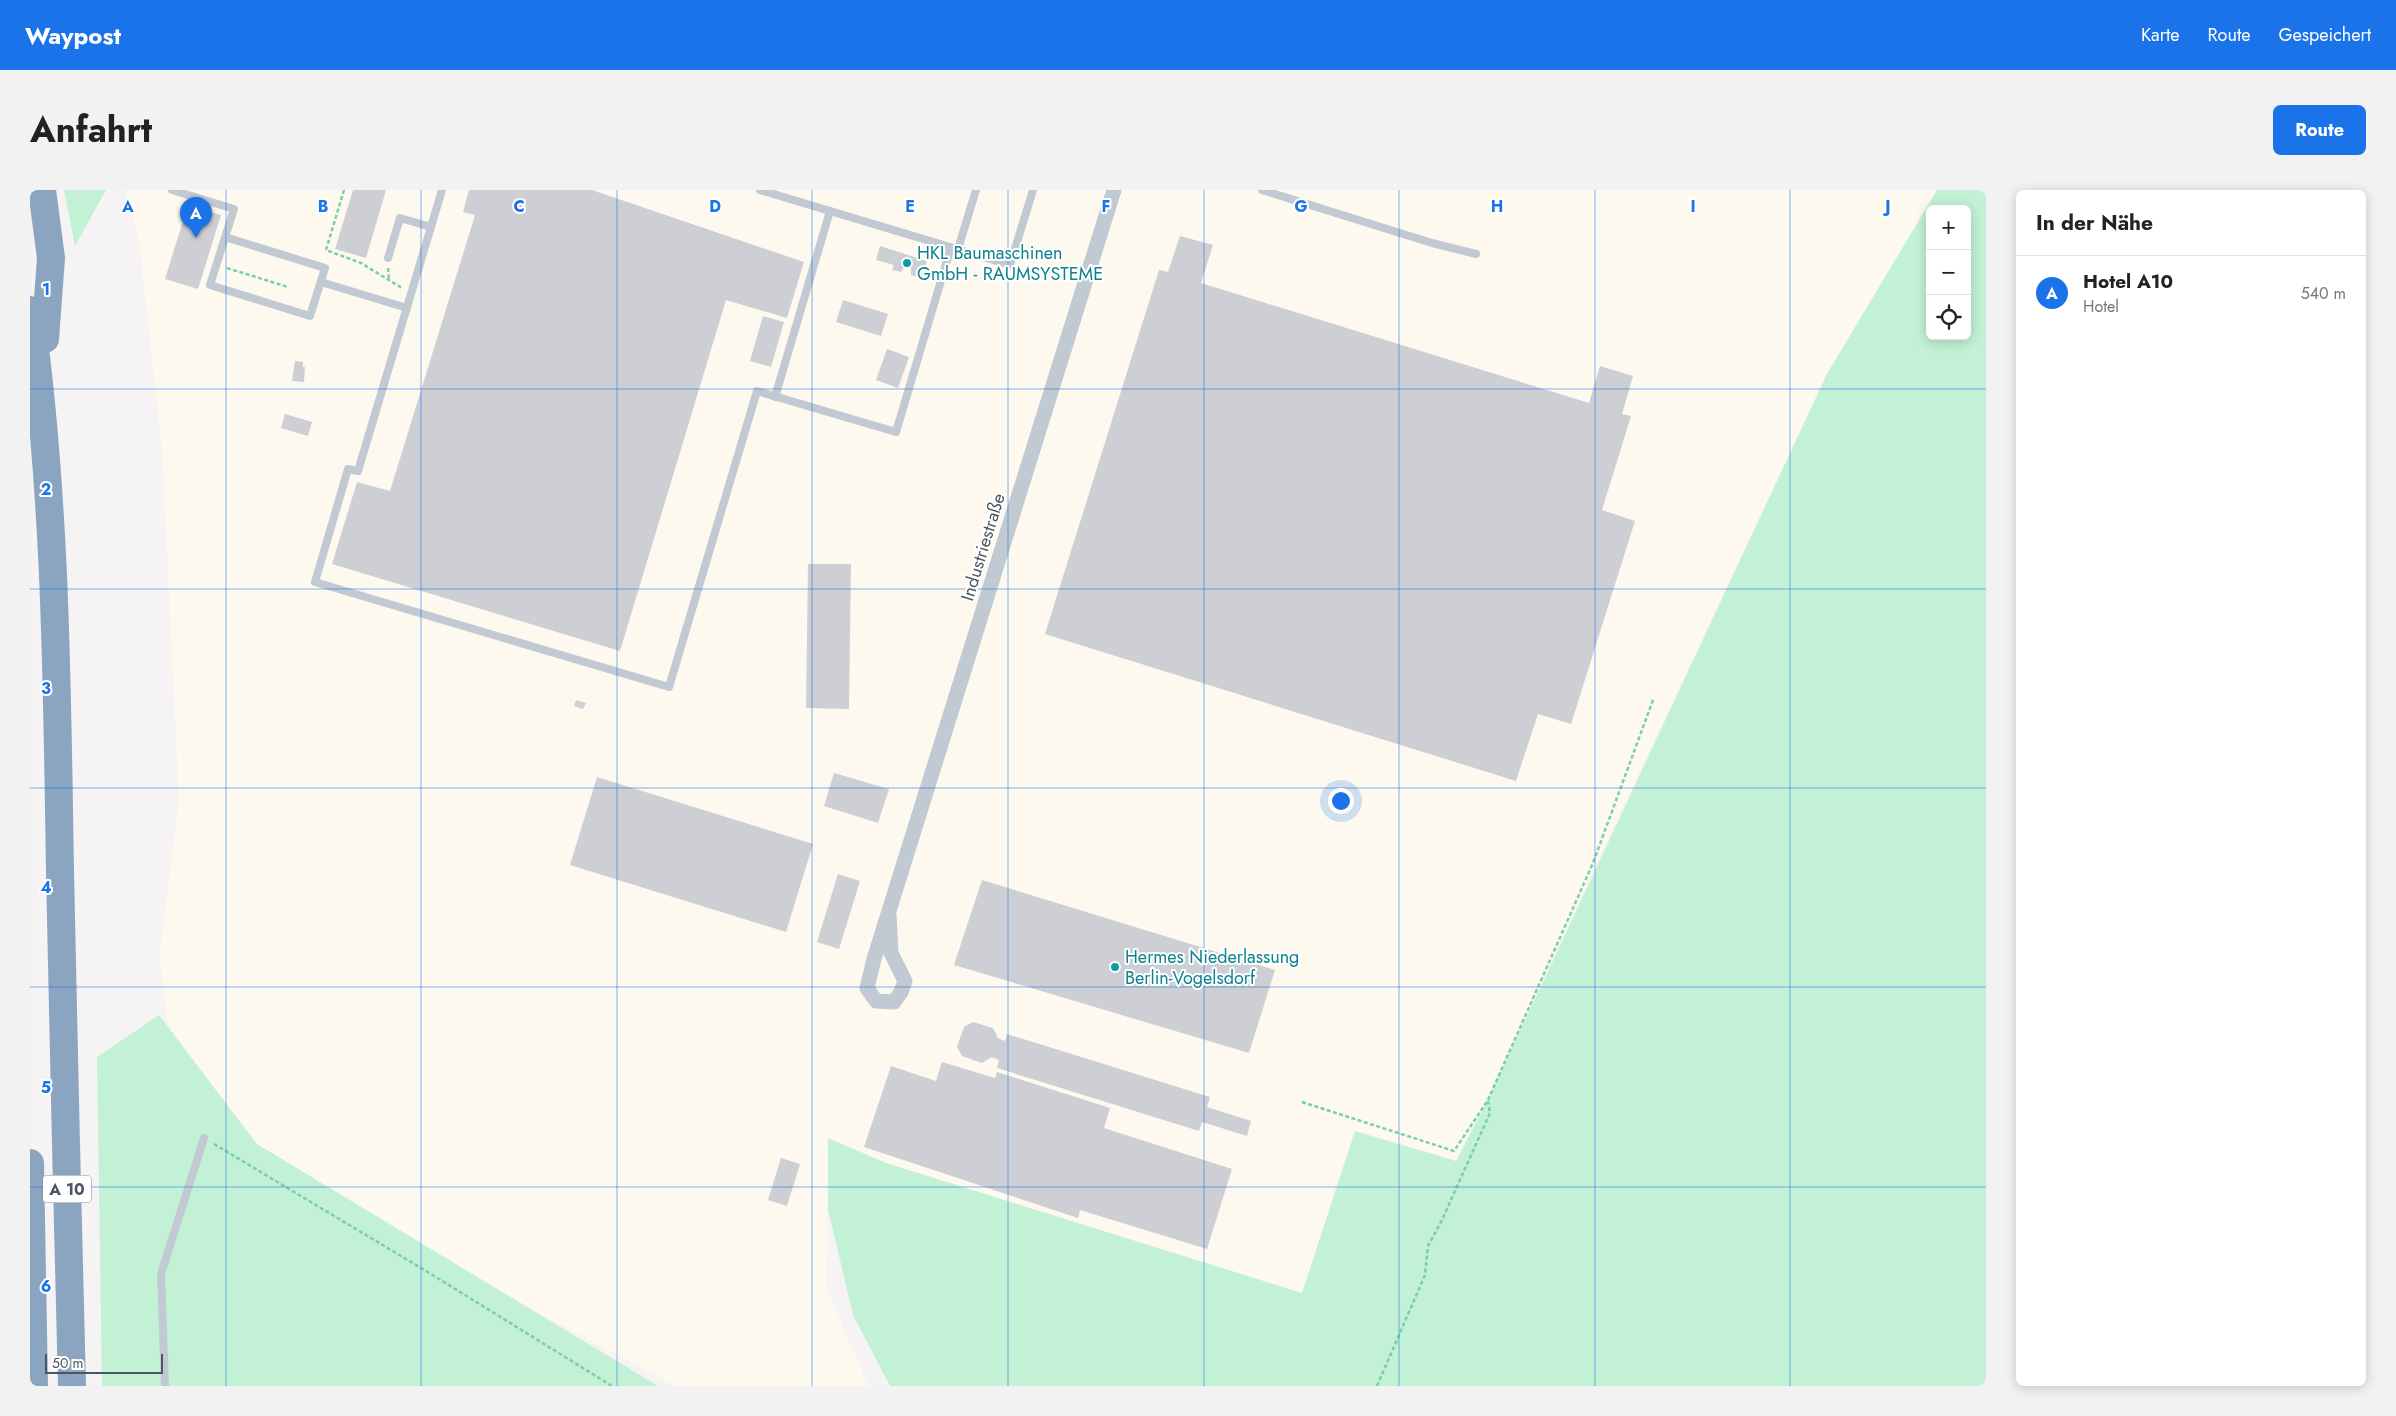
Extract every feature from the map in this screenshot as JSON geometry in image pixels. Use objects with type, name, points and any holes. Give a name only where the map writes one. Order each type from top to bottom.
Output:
[{"type":"highway","points":[[41,391],[51,258],[42,190]]},
{"type":"highway","name":"A 10","points":[[30,310],[41,391],[52,551],[58,712],[72,1386]]},
{"type":"highway","name":"A 10","points":[[30,1163],[34,1386]]},
{"type":"street","name":"Industriestraße","points":[[888,915],[892,953],[905,981],[901,992],[894,1002],[876,1001],[867,988],[888,915],[1114,190]]},
{"type":"lane","points":[[172,190],[234,209],[210,285],[310,316],[325,268],[225,238]]},
{"type":"lane","points":[[442,190],[358,471],[348,469],[315,582],[669,687],[757,391],[896,432],[955,248],[976,190]]},
{"type":"lane","points":[[760,190],[1010,264],[1033,190]]},
{"type":"lane","points":[[1262,190],[1432,243],[1476,254]]},
{"type":"lane","points":[[775,397],[830,211]]},
{"type":"lane","points":[[388,258],[400,218],[430,227]]},
{"type":"lane","points":[[321,282],[407,308]]},
{"type":"lane","points":[[165,1386],[162,1274],[204,1138]]},
{"type":"path","points":[[344,190],[326,250],[361,263],[411,294]]},
{"type":"path","points":[[217,264],[288,287]]},
{"type":"path","points":[[1302,1102],[1454,1151],[1488,1100],[1592,862],[1653,700]]},
{"type":"path","points":[[1377,1386],[1425,1275],[1428,1246],[1442,1220],[1490,1113],[1488,1100]]},
{"type":"path","points":[[204,1138],[431,1274],[612,1386]]},
{"type":"shaded area","points":[[126,190],[1937,190],[1928,205],[1926,205],[1926,208],[1827,374],[1456,1161],[1355,1131],[1303,1293],[886,1163],[828,1139],[827,1288],[868,1386],[675,1386],[268,1167],[173,1060],[159,956],[179,800],[162,450],[139,240]]},
{"type":"green space","points":[[64,190],[106,190],[75,246]]},
{"type":"green space","points":[[1937,190],[1986,190],[1986,1386],[890,1386],[853,1315],[828,1209],[828,1138],[886,1163],[1302,1293],[1355,1131],[1456,1161],[1488,1100],[1827,374],[1926,208],[1926,340],[1971,340],[1971,205],[1928,205]]},
{"type":"green space","points":[[159,1015],[257,1144],[658,1386],[102,1386],[97,1057]]},
{"type":"building","points":[[353,190],[386,190],[366,258],[335,249]]},
{"type":"building","points":[[469,190],[592,190],[804,262],[787,318],[726,300],[620,651],[332,564],[357,482],[390,491],[475,215],[463,212]]},
{"type":"building","points":[[188,205],[221,215],[198,289],[165,279]]},
{"type":"building","points":[[1180,236],[1213,245],[1201,283],[1589,403],[1600,366],[1633,376],[1622,414],[1631,416],[1602,510],[1635,521],[1571,724],[1538,714],[1516,781],[1045,634],[1159,270],[1168,272]]},
{"type":"building","name":"HKL Baumaschinen GmbH - RAUMSYSTEME","points":[[880,246],[927,261],[922,279],[911,275],[911,268],[905,266],[901,272],[892,270],[894,265],[876,260]]},
{"type":"building","points":[[843,300],[888,314],[881,336],[836,322]]},
{"type":"building","points":[[763,316],[784,322],[771,367],[750,361]]},
{"type":"building","points":[[887,349],[909,357],[898,388],[876,380]]},
{"type":"building","points":[[295,361],[303,362],[303,367],[305,367],[304,382],[292,381]]},
{"type":"building","points":[[285,414],[312,422],[308,436],[281,428]]},
{"type":"building","points":[[808,564],[851,564],[849,709],[806,708]]},
{"type":"building","points":[[576,700],[586,703],[583,709],[574,706]]},
{"type":"building","points":[[834,773],[889,789],[878,823],[824,806]]},
{"type":"building","points":[[597,777],[813,844],[786,932],[570,865]]},
{"type":"building","points":[[838,874],[860,881],[839,949],[817,942]]},
{"type":"building","name":"Hermes Niederlassung Berlin-Vogelsdorf","points":[[982,880],[1275,970],[1249,1053],[954,965]]},
{"type":"building","points":[[973,1022],[993,1028],[998,1038],[1005,1041],[1007,1034],[1210,1097],[1207,1107],[1251,1121],[1247,1136],[1202,1122],[1199,1131],[997,1068],[999,1060],[992,1057],[982,1063],[962,1056],[957,1047],[964,1027]]},
{"type":"building","points":[[942,1062],[995,1078],[997,1072],[1110,1108],[1104,1128],[1232,1169],[1207,1249],[1080,1210],[1078,1218],[864,1147],[891,1066],[936,1081]]},
{"type":"building","points":[[781,1158],[800,1164],[787,1206],[768,1200]]},
{"type":"place","name":"Hotel A10","points":[[196,238]]},
{"type":"place","name":"HKL Baumaschinen GmbH - RAUMSYSTEME","points":[[907,263]]},
{"type":"place","name":"Hermes Niederlassung Berlin-Vogelsdorf","points":[[1115,967]]}]
